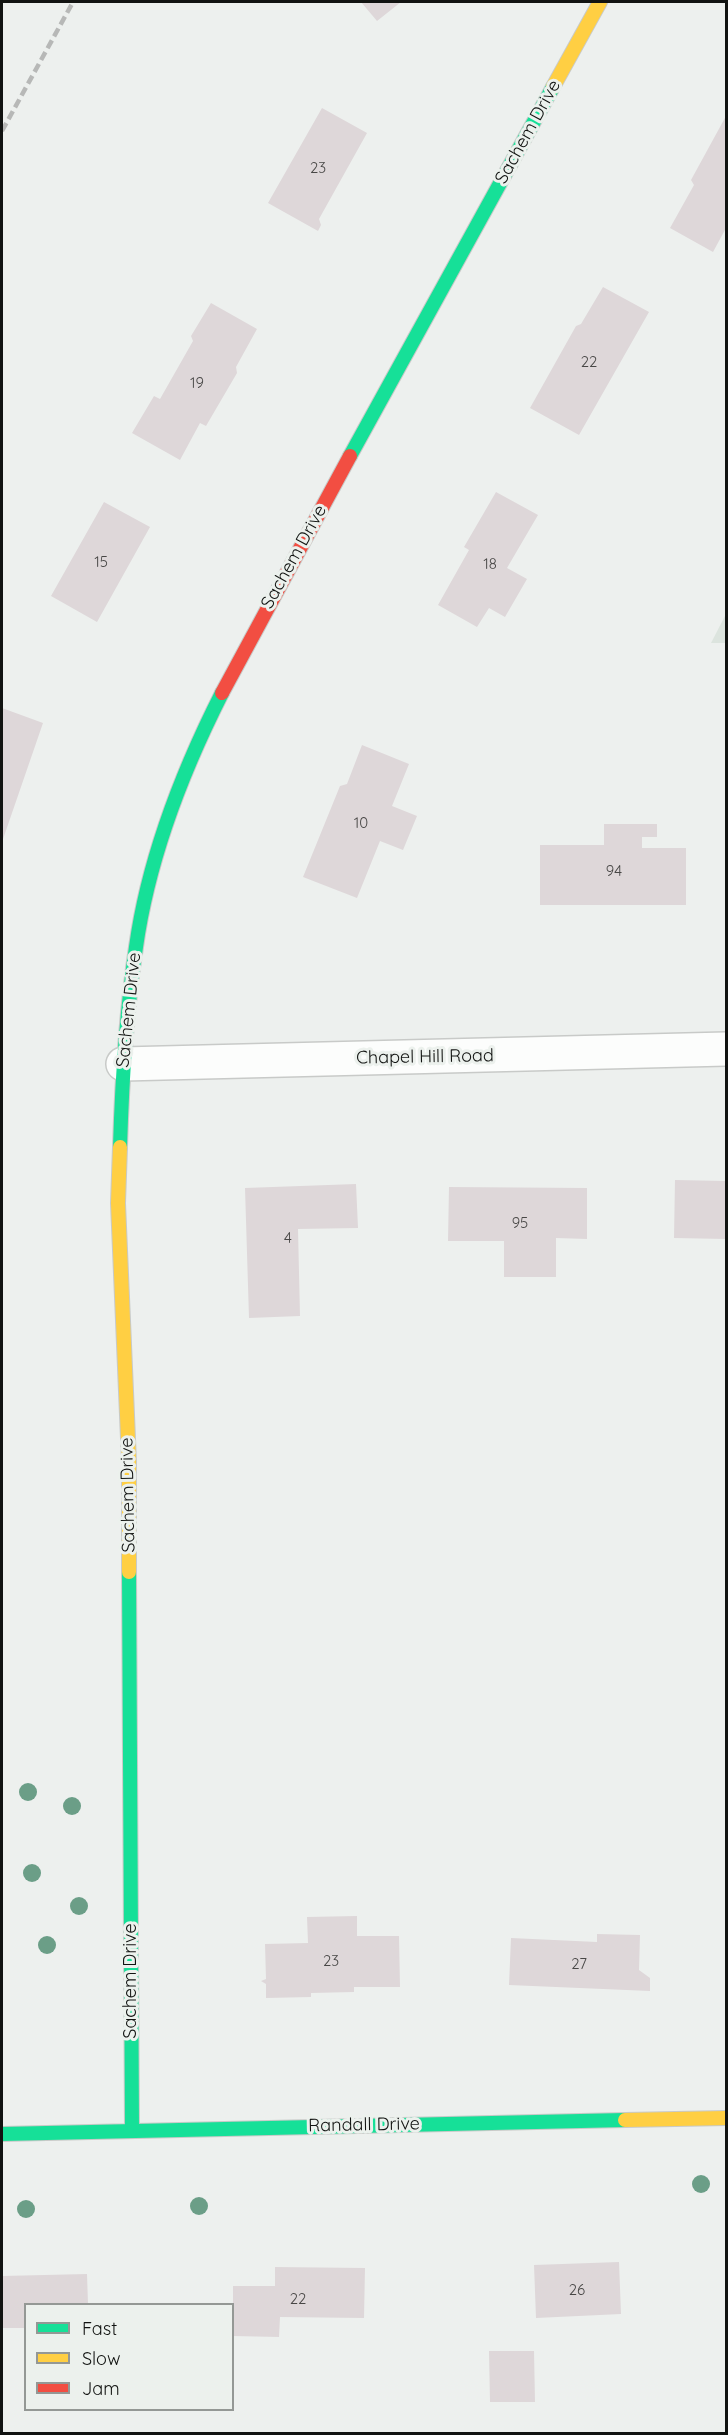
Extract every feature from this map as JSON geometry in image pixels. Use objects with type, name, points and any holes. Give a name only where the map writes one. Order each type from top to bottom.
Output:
[{"type":"street","name":"Sachem Drive","points":[[132,2129],[129,1462],[118,1203],[123,1064],[136,945],[154,866],[181,785],[208,720],[241,654],[600,2]]},
{"type":"street","name":"Chapel Hill Road","points":[[123,1064],[726,1049]]},
{"type":"street","name":"Randall Drive","points":[[2,2134],[132,2129],[726,2118]]},
{"type":"shaded area","points":[[726,614],[726,643],[711,643]]},
{"type":"building","points":[[361,2],[401,2],[377,21]]},
{"type":"building","points":[[322,108],[367,133],[319,219],[321,225],[318,231],[268,203]]},
{"type":"building","points":[[726,116],[726,228],[713,252],[670,228],[694,185],[691,180]]},
{"type":"building","points":[[603,287],[649,312],[579,435],[530,408],[576,326],[581,324]]},
{"type":"building","points":[[211,303],[257,329],[236,367],[237,373],[206,426],[200,423],[180,460],[132,433],[154,396],[160,399],[193,341],[191,336]]},
{"type":"building","points":[[496,492],[538,515],[507,568],[527,579],[505,617],[489,608],[477,627],[438,605],[469,550],[464,547]]},
{"type":"building","points":[[104,502],[150,527],[97,622],[51,596]]},
{"type":"building","points":[[2,708],[43,723],[2,842]]},
{"type":"building","points":[[362,745],[409,764],[392,806],[417,816],[403,850],[380,841],[357,898],[303,877],[340,786],[347,784]]},
{"type":"building","points":[[604,824],[657,824],[657,837],[642,837],[642,848],[686,848],[686,905],[540,905],[540,845],[604,845]]},
{"type":"building","points":[[675,1180],[726,1181],[726,1239],[674,1238]]},
{"type":"building","points":[[356,1184],[358,1228],[298,1229],[300,1316],[249,1318],[245,1188]]},
{"type":"building","points":[[449,1187],[587,1188],[587,1239],[556,1238],[556,1277],[504,1277],[504,1241],[448,1241]]},
{"type":"building","points":[[357,1916],[357,1936],[399,1936],[400,1987],[354,1987],[354,1992],[311,1993],[311,1997],[266,1998],[266,1984],[261,1981],[266,1979],[265,1944],[308,1943],[307,1917]]},
{"type":"building","points":[[597,1934],[640,1935],[639,1970],[650,1978],[650,1991],[509,1985],[511,1938],[597,1942]]},
{"type":"building","points":[[619,2262],[621,2314],[536,2318],[534,2265]]},
{"type":"building","points":[[275,2267],[365,2268],[364,2318],[280,2317],[279,2337],[234,2336],[233,2286],[275,2286]]},
{"type":"building","points":[[87,2274],[88,2303],[24,2303],[24,2328],[2,2328],[2,2276]]},
{"type":"building","points":[[489,2351],[534,2351],[535,2402],[490,2402]]},
{"type":"railway","points":[[2,131],[73,2]]},
{"type":"traffic: fast","points":[[350,456],[553,87]]},
{"type":"traffic: fast","points":[[120,1147],[127,1022],[133,972],[149,882],[181,785],[222,693]]},
{"type":"traffic: fast","points":[[129,1572],[132,2129]]},
{"type":"traffic: fast","points":[[2,2134],[625,2120]]},
{"type":"traffic: slow","points":[[553,87],[600,2]]},
{"type":"traffic: slow","points":[[120,1147],[118,1203],[129,1462],[129,1572]]},
{"type":"traffic: slow","points":[[625,2120],[726,2118]]},
{"type":"traffic: jam","points":[[222,693],[350,456]]}]
